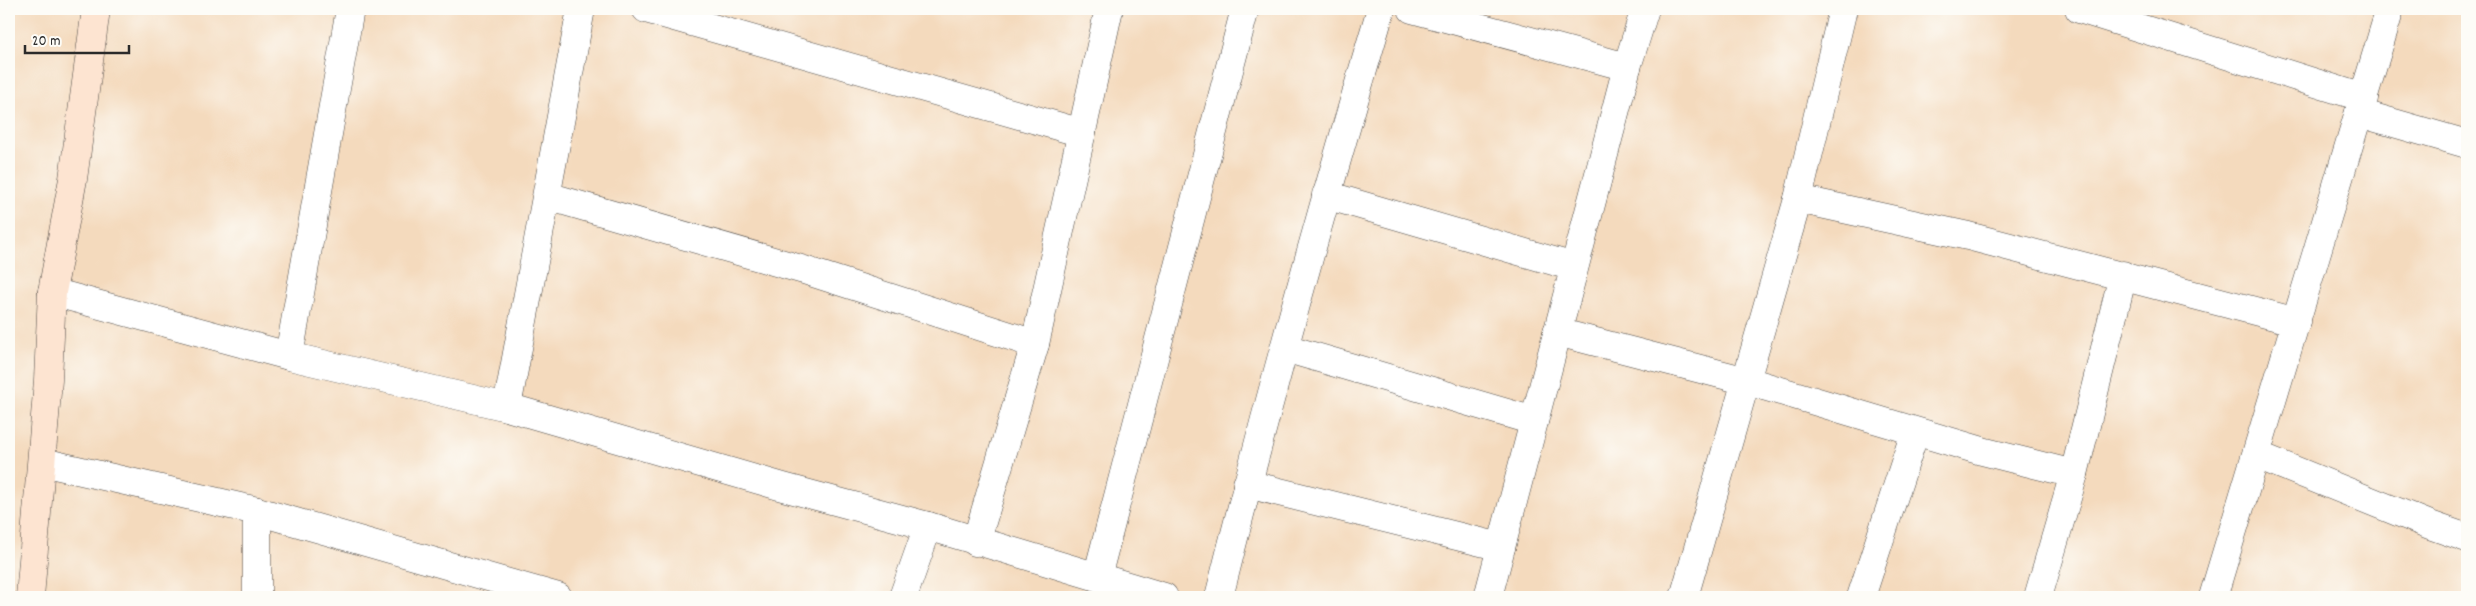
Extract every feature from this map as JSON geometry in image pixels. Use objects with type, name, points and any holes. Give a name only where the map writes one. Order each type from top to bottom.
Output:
[{"type":"street","points":[[30,597],[42,462],[52,292],[73,179],[96,9]]},
{"type":"street","points":[[290,356],[350,9]]},
{"type":"street","points":[[507,406],[526,295],[547,196],[581,9]]},
{"type":"street","points":[[646,9],[1082,133]]},
{"type":"street","points":[[976,542],[1035,344],[1109,9]]},
{"type":"street","points":[[1097,578],[1245,9]]},
{"type":"street","points":[[1219,597],[1247,484],[1326,195],[1381,9]]},
{"type":"street","points":[[1412,9],[1627,67]]},
{"type":"street","points":[[1488,597],[1627,67],[1644,9]]},
{"type":"street","points":[[1684,597],[1798,199],[1843,9]]},
{"type":"street","points":[[2079,9],[2467,144]]},
{"type":"street","points":[[2213,597],[2390,9]]},
{"type":"street","points":[[1326,195],[1574,267]]},
{"type":"street","points":[[547,196],[804,270],[1035,344]]},
{"type":"street","points":[[1798,199],[1968,236],[2297,322]]},
{"type":"street","points":[[2038,597],[2074,474],[2123,276]]},
{"type":"street","points":[[52,292],[290,356],[507,406],[783,487],[928,526],[1164,597]]},
{"type":"street","points":[[1557,332],[1747,381],[1914,432],[2074,474]]},
{"type":"street","points":[[1285,348],[1534,421]]},
{"type":"street","points":[[1861,597],[1914,432]]},
{"type":"street","points":[[2257,455],[2430,525],[2467,538]]},
{"type":"street","points":[[42,462],[257,511],[520,592],[558,597]]},
{"type":"street","points":[[1247,484],[1501,547]]},
{"type":"street","points":[[257,511],[257,597]]},
{"type":"street","points":[[903,597],[928,526]]}]
